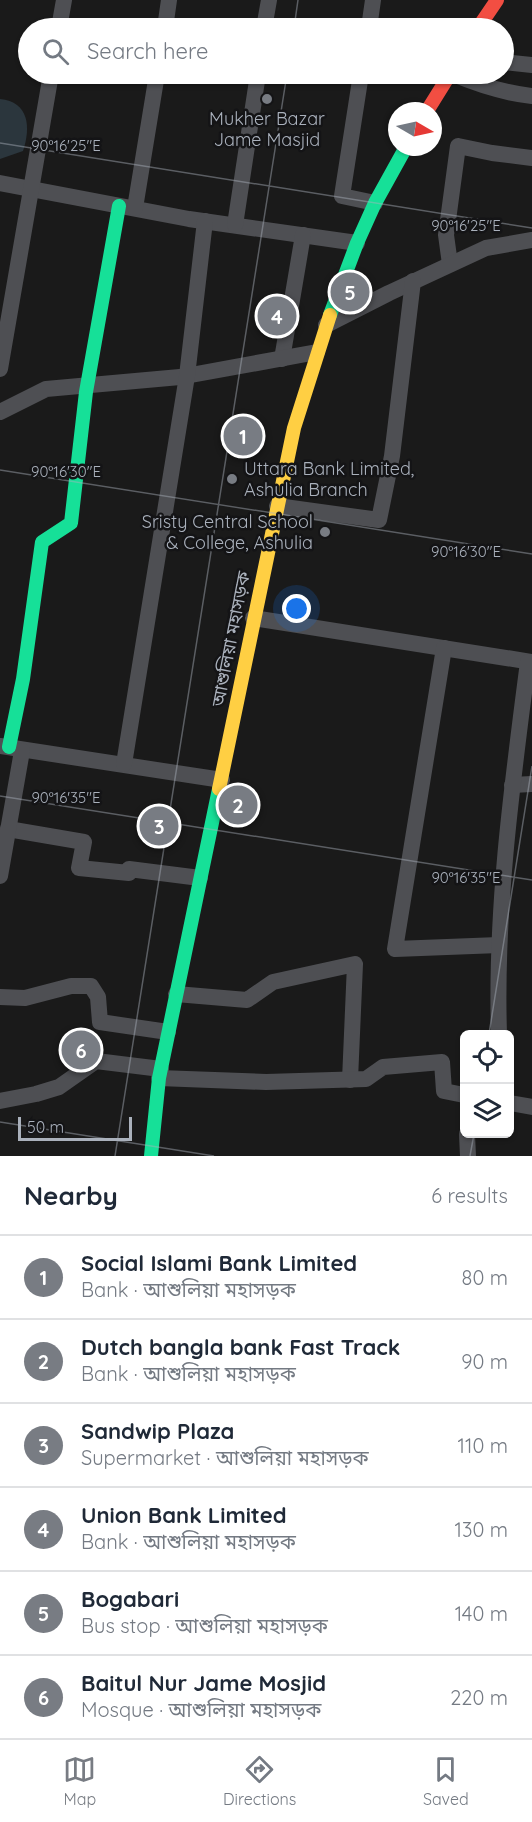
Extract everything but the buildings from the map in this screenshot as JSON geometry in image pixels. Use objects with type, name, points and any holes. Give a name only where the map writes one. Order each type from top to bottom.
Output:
[{"type":"main road","points":[[485,18],[497,0]]},
{"type":"main road","points":[[433,102],[445,84]]},
{"type":"main road","name":"আশুলিয়া মহাসড়ক","points":[[151,1156],[160,1073],[168,1032],[294,428],[326,325],[357,243],[375,203],[401,156]]},
{"type":"main road","points":[[10,748],[23,679],[42,542],[71,523],[87,386],[127,207]]},
{"type":"street","points":[[61,18],[64,0]]},
{"type":"street","points":[[166,18],[169,0]]},
{"type":"street","points":[[265,18],[266,0]]},
{"type":"street","points":[[370,18],[373,0]]},
{"type":"street","points":[[514,63],[532,65]]},
{"type":"street","points":[[0,369],[49,84]]},
{"type":"street","points":[[127,207],[155,84]]},
{"type":"street","points":[[235,225],[256,84]]},
{"type":"street","points":[[360,84],[342,196],[375,203]]},
{"type":"street","points":[[477,84],[509,93],[532,96]]},
{"type":"street","points":[[450,264],[446,235],[458,146],[532,158]]},
{"type":"street","points":[[0,183],[205,221],[357,243]]},
{"type":"street","points":[[124,764],[187,376],[205,221]]},
{"type":"street","points":[[282,359],[303,235]]},
{"type":"street","points":[[326,325],[486,248],[532,240]]},
{"type":"street","points":[[277,506],[379,520],[392,456],[414,282]]},
{"type":"street","points":[[0,412],[46,389],[187,376],[317,352]]},
{"type":"street","points":[[253,618],[530,662],[512,785],[497,974],[499,1030]]},
{"type":"street","points":[[444,648],[395,949],[499,945]]},
{"type":"street","points":[[1,865],[8,829],[10,748],[222,780]]},
{"type":"street","points":[[512,785],[532,784]]},
{"type":"street","points":[[8,829],[84,842],[79,868],[129,873],[129,869],[200,878]]},
{"type":"street","points":[[176,994],[247,1000],[273,982],[356,964],[350,1080]]},
{"type":"street","points":[[0,997],[25,998],[71,986],[91,986],[98,997],[100,1022],[168,1032]]},
{"type":"street","points":[[0,1101],[36,1095],[59,1087],[96,1060],[160,1073],[266,1082],[366,1079],[383,1067],[442,1062],[444,1091],[460,1094]]},
{"type":"street","points":[[514,1105],[532,1107]]},
{"type":"street","points":[[467,1138],[468,1156]]},
{"type":"shaded area","points":[[0,99],[10,101],[22,110],[27,133],[23,151],[0,159]]},
{"type":"traffic: fast","points":[[330,315],[357,243],[375,203],[401,156]]},
{"type":"traffic: fast","points":[[9,747],[23,679],[42,542],[71,523],[86,392],[119,206]]},
{"type":"traffic: fast","points":[[151,1156],[159,1078],[219,789]]},
{"type":"traffic: slow","points":[[219,789],[294,428],[330,315]]},
{"type":"traffic: jam","points":[[485,18],[497,0]]},
{"type":"traffic: jam","points":[[433,102],[444,84]]},
{"type":"place","name":"Mukher Bazar Jame Masjid","points":[[267,99]]},
{"type":"place","name":"Bogabari","points":[[350,292]]},
{"type":"place","name":"Union Bank Limited","points":[[277,316]]},
{"type":"place","name":"Social Islami Bank Limited","points":[[243,436]]},
{"type":"place","name":"Uttara Bank Limited, Ashulia Branch","points":[[232,479]]},
{"type":"place","name":"Sristy Central School & College, Ashulia","points":[[325,532]]},
{"type":"place","name":"Dutch bangla bank Fast Track","points":[[238,805]]},
{"type":"place","name":"Sandwip Plaza","points":[[159,826]]},
{"type":"place","name":"Baitul Nur Jame Mosjid","points":[[81,1050]]}]
